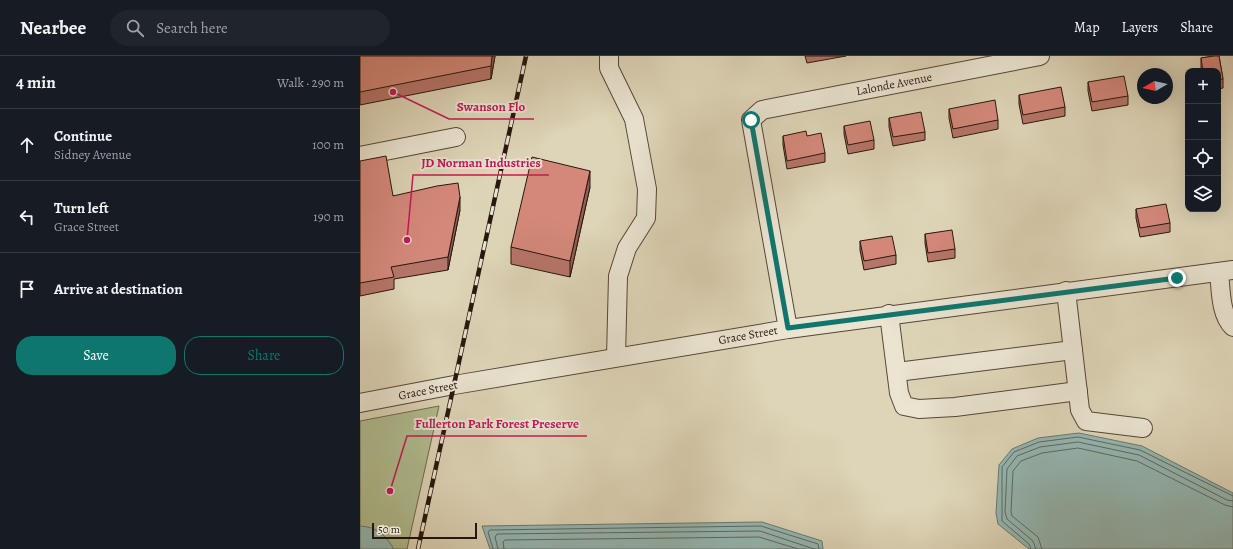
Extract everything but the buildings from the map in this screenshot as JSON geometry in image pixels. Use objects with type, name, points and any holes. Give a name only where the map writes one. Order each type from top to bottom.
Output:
[{"type":"street","points":[[609,56],[609,68],[634,119],[647,189],[646,218],[627,248],[618,276],[616,357]]},
{"type":"street","name":"Lalonde Avenue","points":[[788,328],[751,120],[762,110],[1040,56]]},
{"type":"street","points":[[360,156],[456,137]]},
{"type":"street","points":[[1226,271],[1224,312],[1227,321],[1233,327]]},
{"type":"street","name":"Grace Street","points":[[360,403],[454,385],[788,328],[1226,271]]},
{"type":"street","points":[[1066,292],[1080,410],[1086,421],[1143,428]]},
{"type":"street","points":[[889,314],[899,393],[904,406],[919,409],[956,407],[1078,392]]},
{"type":"street","points":[[897,372],[1073,350]]},
{"type":"green space","points":[[439,406],[407,549],[360,549],[360,421]]},
{"type":"water","points":[[1079,433],[1142,446],[1233,493],[1233,549],[1029,549],[998,524],[996,513],[999,465],[1012,449],[1038,438]]},
{"type":"water","points":[[762,522],[822,541],[823,549],[490,549],[482,526]]},
{"type":"water","points":[[360,526],[376,530],[384,536],[394,549],[360,549]]},
{"type":"railway","points":[[418,549],[526,56]]},
{"type":"place","name":"Swanson Flo","points":[[393,92]]},
{"type":"place","name":"JD Norman Industries","points":[[407,240]]},
{"type":"place","name":"Fullerton Park Forest Preserve","points":[[390,491]]},
{"type":"route","points":[[751,120],[788,328],[1177,278]]}]
